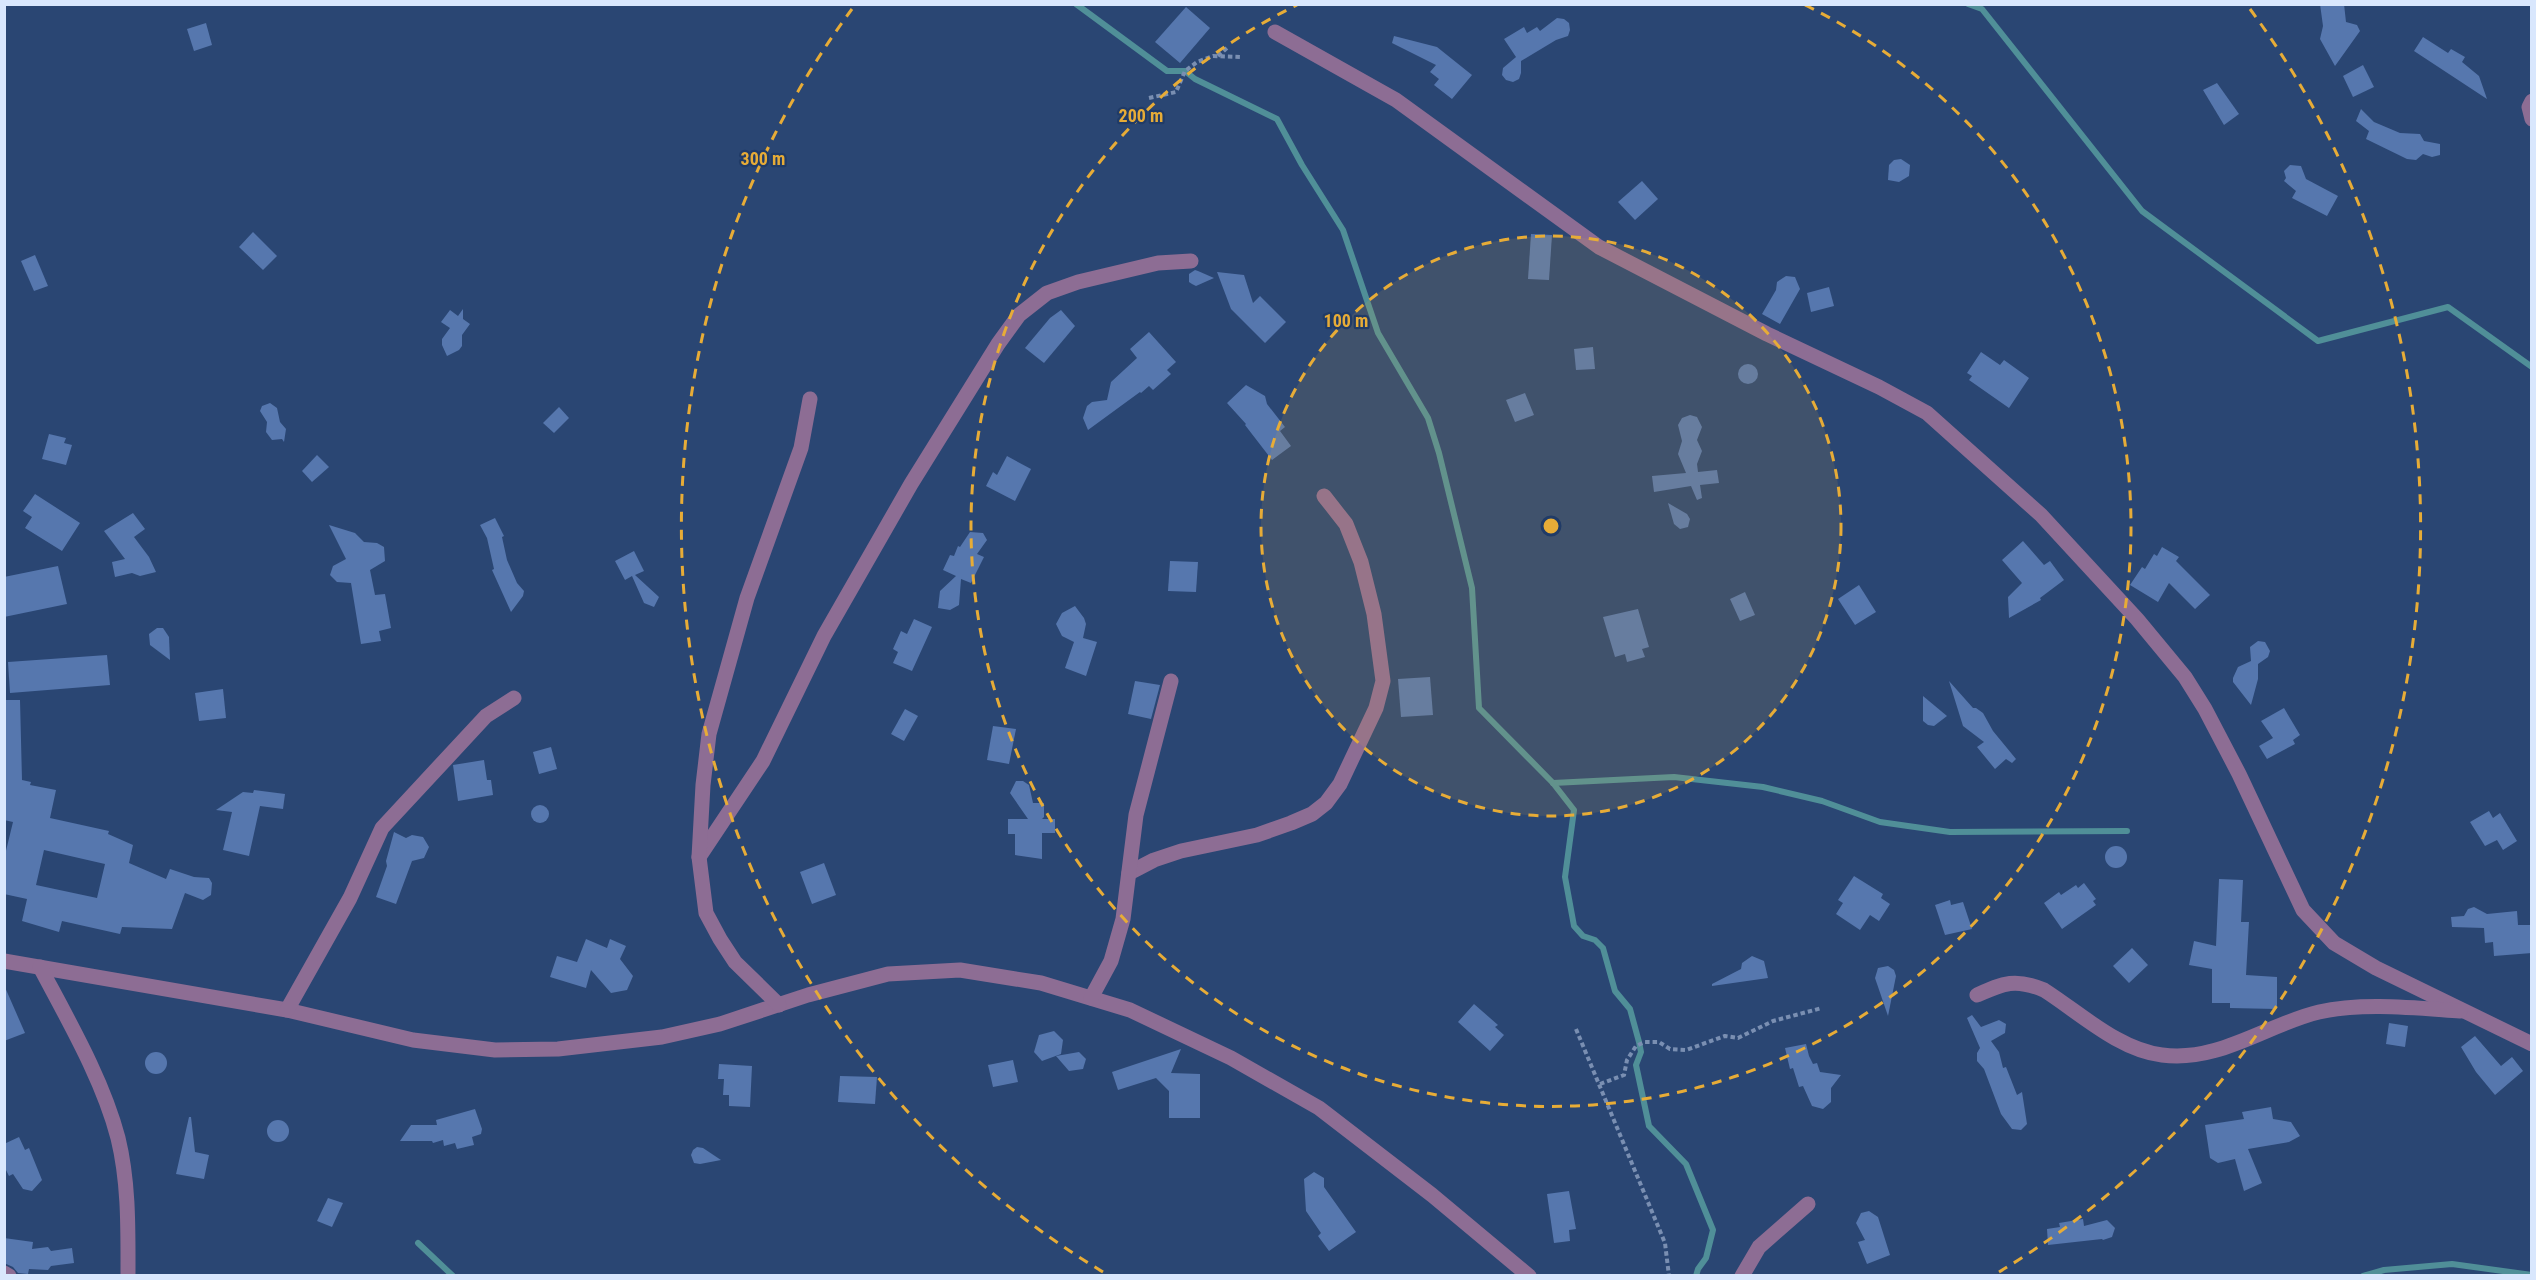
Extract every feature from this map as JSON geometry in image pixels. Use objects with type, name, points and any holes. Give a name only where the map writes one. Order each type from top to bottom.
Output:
[{"type":"street","points":[[1275,32],[1396,100],[1599,247],[1927,413],[2041,515],[2137,619],[2185,677],[2205,709],[2239,774],[2303,910],[2334,943],[2376,968],[2532,1044]]},
{"type":"street","points":[[2532,101],[2529,107],[2532,119]]},
{"type":"street","points":[[699,857],[763,760],[824,636],[911,484],[998,344],[1020,315],[1047,293],[1078,282],[1158,263],[1191,261]]},
{"type":"street","points":[[779,1005],[735,962],[706,913],[699,857],[702,785],[709,734],[747,598],[801,448],[810,399]]},
{"type":"street","points":[[1129,873],[1172,854],[1257,835],[1312,814],[1326,803],[1340,784],[1376,708],[1383,681],[1374,614],[1361,562],[1346,524],[1324,496]]},
{"type":"street","points":[[1091,998],[1111,961],[1124,919],[1137,815],[1171,681]]},
{"type":"street","points":[[287,1010],[350,898],[382,828],[486,716],[514,698]]},
{"type":"street","points":[[4,961],[287,1010],[413,1040],[495,1050],[558,1048],[662,1037],[720,1024],[888,974],[960,970],[1041,983],[1130,1010],[1232,1058],[1319,1108],[1413,1180],[1529,1275]]},
{"type":"street","points":[[40,967],[101,1091],[118,1138],[126,1187],[128,1275]]},
{"type":"street","points":[[1977,995],[2015,981],[2028,983],[2044,990],[2136,1049],[2164,1056],[2191,1054],[2220,1048],[2250,1038],[2287,1021],[2321,1012],[2357,1008],[2466,1011]]},
{"type":"street","points":[[1743,1275],[1759,1247],[1808,1204]]},
{"type":"street","points":[[4,1273],[9,1275]]},
{"type":"path","points":[[1217,57],[1229,46]]},
{"type":"path","points":[[1149,98],[1176,92],[1185,72],[1206,58],[1240,57]]},
{"type":"path","points":[[1600,1084],[1623,1075],[1636,1046],[1645,1042],[1659,1042],[1670,1049],[1686,1050],[1725,1036],[1738,1038],[1773,1021],[1822,1008]]},
{"type":"path","points":[[1576,1029],[1665,1243],[1669,1275]]},
{"type":"building","points":[[2320,4],[2344,4],[2346,22],[2357,25],[2360,31],[2335,66],[2320,39],[2323,26]]},
{"type":"building","points":[[1186,7],[1210,28],[1180,63],[1155,42]]},
{"type":"building","points":[[1557,18],[1569,23],[1568,36],[1556,40],[1521,61],[1519,79],[1513,82],[1506,80],[1502,75],[1503,68],[1516,57],[1504,39],[1524,27],[1527,33],[1537,27],[1540,31]]},
{"type":"building","points":[[206,23],[212,45],[194,51],[187,29]]},
{"type":"building","points":[[1394,36],[1437,47],[1472,75],[1452,99],[1434,85],[1439,79],[1430,72],[1436,65],[1392,43]]},
{"type":"building","points":[[2423,37],[2448,53],[2451,49],[2465,57],[2462,62],[2479,76],[2487,99],[2414,51]]},
{"type":"building","points":[[2363,65],[2374,87],[2353,97],[2343,76]]},
{"type":"building","points":[[2217,83],[2239,114],[2224,125],[2203,90]]},
{"type":"building","points":[[2361,109],[2374,122],[2400,133],[2420,134],[2424,141],[2440,144],[2440,155],[2432,157],[2423,154],[2416,160],[2407,159],[2366,139],[2369,131],[2356,121]]},
{"type":"building","points":[[1901,159],[1910,165],[1909,176],[1899,182],[1888,180],[1889,165],[1894,160]]},
{"type":"building","points":[[2290,165],[2301,166],[2306,179],[2338,196],[2327,216],[2292,198],[2296,191],[2284,181],[2286,178],[2284,171]]},
{"type":"building","points":[[1642,181],[1658,199],[1635,220],[1618,202]]},
{"type":"building","points":[[253,232],[277,256],[263,270],[239,247]]},
{"type":"building","points":[[1531,234],[1552,235],[1549,280],[1528,279]]},
{"type":"building","points":[[35,255],[48,286],[34,291],[21,261]]},
{"type":"building","points":[[1195,270],[1214,278],[1196,286],[1189,282],[1189,274]]},
{"type":"building","points":[[1217,272],[1244,275],[1253,303],[1260,296],[1286,322],[1265,343],[1231,309]]},
{"type":"building","points":[[1786,276],[1795,277],[1800,289],[1780,324],[1762,314],[1776,290],[1777,282]]},
{"type":"building","points":[[1829,287],[1834,306],[1811,312],[1807,293]]},
{"type":"building","points":[[463,309],[463,319],[470,324],[462,335],[462,346],[447,356],[442,339],[450,328],[441,322],[450,310],[458,316]]},
{"type":"building","points":[[1061,310],[1075,326],[1044,363],[1025,348],[1050,318]]},
{"type":"building","points":[[1149,332],[1176,362],[1167,370],[1171,374],[1153,390],[1149,386],[1088,430],[1083,418],[1087,406],[1092,402],[1107,400],[1111,382],[1137,358],[1130,349]]},
{"type":"building","points":[[1593,347],[1595,369],[1576,370],[1574,349]]},
{"type":"building","points":[[1981,352],[2000,365],[2004,360],[2029,378],[2009,408],[1969,380],[1972,376],[1967,373]]},
{"type":"building","points":[[1748,364],[1755,367],[1758,374],[1755,381],[1748,384],[1741,381],[1738,374],[1741,367]]},
{"type":"building","points":[[1246,385],[1265,396],[1267,404],[1285,427],[1280,431],[1291,446],[1272,460],[1246,424],[1227,403]]},
{"type":"building","points":[[1525,393],[1534,415],[1515,422],[1506,400]]},
{"type":"building","points":[[270,403],[277,408],[280,422],[286,429],[284,442],[282,439],[272,440],[266,432],[267,422],[260,411],[262,406]]},
{"type":"building","points":[[559,407],[569,418],[554,433],[543,423]]},
{"type":"building","points":[[1690,415],[1697,417],[1702,427],[1697,440],[1702,451],[1697,464],[1698,472],[1717,470],[1719,483],[1700,485],[1702,498],[1697,500],[1691,486],[1654,492],[1652,476],[1686,473],[1678,454],[1682,441],[1678,425],[1682,418]]},
{"type":"building","points":[[49,434],[66,438],[64,443],[72,445],[66,465],[42,459]]},
{"type":"building","points":[[317,455],[329,467],[312,482],[302,471]]},
{"type":"building","points":[[1007,456],[1031,469],[1015,501],[986,486],[993,472],[997,475]]},
{"type":"building","points":[[35,494],[80,523],[62,551],[25,528],[32,517],[23,511]]},
{"type":"building","points":[[1668,503],[1687,514],[1690,519],[1688,527],[1680,529],[1674,524]]},
{"type":"building","points":[[133,513],[145,529],[134,537],[149,557],[156,572],[140,576],[132,573],[115,577],[112,562],[125,559],[104,531]]},
{"type":"building","points":[[495,518],[504,536],[502,537],[507,560],[517,583],[524,591],[511,612],[492,570],[494,569],[487,538],[480,525]]},
{"type":"building","points":[[329,525],[355,533],[364,542],[377,543],[384,547],[385,561],[370,570],[375,595],[385,594],[391,628],[379,631],[381,641],[361,644],[351,583],[337,582],[330,575],[333,566],[346,559]]},
{"type":"building","points":[[970,532],[983,533],[987,540],[977,554],[984,557],[971,583],[961,579],[959,605],[950,610],[938,608],[940,591],[956,576],[943,570],[950,555],[954,556],[958,546],[960,547]]},
{"type":"building","points":[[2023,541],[2044,565],[2050,561],[2064,580],[2040,598],[2041,600],[2009,618],[2008,597],[2022,583],[2002,560]]},
{"type":"building","points":[[2162,547],[2179,557],[2176,561],[2210,595],[2195,609],[2169,583],[2158,602],[2130,585],[2142,567],[2145,569],[2154,554],[2157,556]]},
{"type":"building","points":[[634,551],[644,571],[635,575],[659,597],[654,607],[644,603],[632,576],[625,580],[615,561]]},
{"type":"building","points":[[1170,561],[1198,562],[1196,592],[1168,591]]},
{"type":"building","points":[[58,566],[67,604],[4,617],[4,577]]},
{"type":"building","points":[[1859,585],[1876,612],[1855,625],[1838,599]]},
{"type":"building","points":[[1745,592],[1755,615],[1740,621],[1730,599]]},
{"type":"building","points":[[1075,606],[1086,624],[1083,638],[1097,642],[1086,676],[1065,668],[1074,642],[1062,636],[1056,624],[1062,613]]},
{"type":"building","points":[[1638,609],[1649,647],[1642,649],[1645,657],[1627,662],[1625,654],[1615,657],[1603,617]]},
{"type":"building","points":[[914,619],[932,627],[912,671],[893,663],[898,652],[893,649],[901,631],[907,634]]},
{"type":"building","points":[[157,628],[163,628],[169,637],[170,660],[150,645],[149,634]]},
{"type":"building","points":[[2258,641],[2265,642],[2270,651],[2268,657],[2258,664],[2258,679],[2251,705],[2233,682],[2233,678],[2238,667],[2251,661],[2250,647]]},
{"type":"building","points":[[107,655],[110,685],[10,693],[8,662]]},
{"type":"building","points":[[1430,677],[1433,715],[1401,717],[1398,679]]},
{"type":"building","points":[[1135,681],[1160,685],[1151,719],[1128,714]]},
{"type":"building","points":[[1949,681],[1973,708],[1983,713],[1993,731],[2016,759],[2012,763],[2006,759],[1995,769],[1977,747],[1984,742],[1963,726]]},
{"type":"building","points":[[223,689],[226,718],[199,721],[195,693]]},
{"type":"building","points":[[1923,696],[1947,716],[1934,726],[1923,721]]},
{"type":"building","points":[[4,700],[20,700],[22,780],[31,782],[30,785],[56,790],[50,818],[109,831],[108,834],[133,845],[129,863],[166,879],[170,869],[194,877],[209,878],[212,883],[211,895],[203,900],[185,893],[172,929],[122,927],[120,934],[62,921],[59,932],[22,921],[27,899],[4,894],[4,859],[13,822],[4,820]],"holes":[[[44,850],[105,864],[97,898],[36,885]]]},
{"type":"building","points":[[2284,708],[2300,735],[2293,740],[2295,744],[2267,759],[2259,746],[2273,738],[2261,721]]},
{"type":"building","points":[[905,709],[918,716],[904,741],[891,734]]},
{"type":"building","points":[[993,726],[1016,729],[1009,764],[987,760]]},
{"type":"building","points":[[551,747],[557,769],[539,774],[533,752]]},
{"type":"building","points":[[484,760],[487,780],[491,780],[493,795],[458,801],[453,765]]},
{"type":"building","points":[[1016,781],[1023,781],[1029,785],[1033,803],[1044,803],[1042,819],[1055,819],[1055,833],[1042,833],[1042,859],[1015,855],[1015,834],[1008,834],[1008,819],[1028,819],[1010,793]]},
{"type":"building","points":[[254,790],[285,794],[283,809],[260,806],[249,856],[223,850],[232,812],[216,810],[243,792],[253,793]]},
{"type":"building","points":[[536,805],[544,805],[549,810],[547,821],[536,823],[531,818],[531,810]]},
{"type":"building","points":[[2489,811],[2493,818],[2500,813],[2517,841],[2503,850],[2497,840],[2485,846],[2470,822]]},
{"type":"building","points":[[394,832],[406,838],[412,835],[423,837],[429,847],[424,858],[412,861],[396,904],[376,897],[387,866],[386,861]]},
{"type":"building","points":[[2116,846],[2124,849],[2127,857],[2124,865],[2116,868],[2108,865],[2105,857],[2108,849]]},
{"type":"building","points":[[824,863],[836,895],[812,904],[800,872]]},
{"type":"building","points":[[1854,876],[1883,894],[1881,898],[1890,904],[1879,921],[1870,915],[1860,930],[1836,914],[1843,903],[1838,900]]},
{"type":"building","points":[[2219,879],[2243,880],[2241,922],[2249,922],[2246,975],[2277,977],[2277,1009],[2230,1008],[2230,1003],[2212,1003],[2212,969],[2189,965],[2194,941],[2216,946]]},
{"type":"building","points":[[2084,883],[2096,899],[2093,901],[2096,905],[2062,929],[2044,903],[2059,892],[2061,895],[2076,885],[2078,888]]},
{"type":"building","points":[[1950,900],[1951,905],[1963,902],[1972,929],[1945,935],[1935,905]]},
{"type":"building","points":[[2474,907],[2487,914],[2517,911],[2518,925],[2532,925],[2532,953],[2494,956],[2493,942],[2485,943],[2484,928],[2452,927],[2451,917],[2464,916],[2468,909]]},
{"type":"building","points":[[586,939],[607,948],[610,939],[626,946],[620,959],[633,976],[627,990],[611,993],[591,970],[586,988],[550,977],[557,956],[577,962]]},
{"type":"building","points":[[2132,948],[2148,965],[2129,983],[2113,966]]},
{"type":"building","points":[[1752,956],[1764,961],[1768,978],[1712,986],[1741,969],[1742,963]]},
{"type":"building","points":[[1888,966],[1894,970],[1896,976],[1888,1016],[1875,978],[1878,968]]},
{"type":"building","points":[[4,985],[25,1033],[4,1041]]},
{"type":"building","points":[[1474,1004],[1498,1025],[1495,1027],[1504,1035],[1490,1051],[1458,1022]]},
{"type":"building","points":[[1972,1015],[1981,1027],[1999,1020],[2006,1024],[2005,1033],[1991,1041],[1999,1052],[2003,1068],[2006,1067],[2017,1095],[2022,1092],[2027,1124],[2021,1130],[2012,1129],[2001,1114],[1984,1069],[1977,1061],[1980,1048],[1967,1018]]},
{"type":"building","points":[[2389,1023],[2408,1026],[2405,1047],[2386,1044]]},
{"type":"building","points":[[1054,1031],[1063,1040],[1061,1054],[1042,1061],[1034,1052],[1039,1035]]},
{"type":"building","points":[[2475,1036],[2501,1066],[2512,1057],[2523,1071],[2495,1095],[2476,1072],[2461,1047]]},
{"type":"building","points":[[1806,1044],[1813,1064],[1817,1063],[1820,1072],[1841,1075],[1831,1088],[1831,1102],[1823,1109],[1812,1106],[1803,1086],[1799,1087],[1793,1068],[1790,1069],[1785,1048]]},
{"type":"building","points":[[1181,1049],[1171,1073],[1200,1074],[1200,1118],[1169,1118],[1169,1091],[1156,1078],[1118,1090],[1112,1072]]},
{"type":"building","points":[[156,1052],[164,1055],[167,1063],[164,1071],[156,1074],[148,1071],[145,1063],[148,1055]]},
{"type":"building","points":[[1079,1052],[1086,1059],[1083,1069],[1069,1071],[1056,1056]]},
{"type":"building","points":[[1013,1060],[1018,1082],[993,1087],[988,1065]]},
{"type":"building","points":[[719,1064],[752,1066],[750,1107],[729,1106],[729,1095],[723,1095],[724,1079],[718,1079]]},
{"type":"building","points":[[840,1076],[877,1077],[875,1104],[838,1102]]},
{"type":"building","points":[[2271,1107],[2273,1119],[2291,1122],[2300,1136],[2289,1142],[2248,1149],[2262,1183],[2244,1191],[2235,1159],[2218,1163],[2210,1158],[2205,1125],[2244,1119],[2242,1112]]},
{"type":"building","points":[[475,1109],[482,1129],[481,1134],[472,1137],[474,1145],[457,1149],[455,1143],[444,1146],[443,1140],[433,1143],[432,1141],[400,1141],[411,1125],[437,1125],[436,1120]]},
{"type":"building","points":[[189,1117],[191,1117],[195,1152],[209,1155],[204,1179],[176,1174]]},
{"type":"building","points":[[278,1120],[286,1123],[289,1131],[286,1139],[278,1142],[270,1139],[267,1131],[270,1123]]},
{"type":"building","points":[[19,1137],[25,1150],[29,1148],[42,1180],[32,1191],[23,1189],[13,1174],[9,1176],[4,1166],[4,1144]]},
{"type":"building","points":[[697,1147],[703,1148],[721,1160],[694,1163],[691,1155]]},
{"type":"building","points":[[1314,1172],[1324,1178],[1324,1187],[1356,1232],[1329,1251],[1318,1236],[1321,1233],[1306,1211],[1304,1179]]},
{"type":"building","points":[[1569,1191],[1576,1229],[1569,1230],[1570,1241],[1554,1243],[1547,1194]]},
{"type":"building","points":[[328,1198],[343,1203],[332,1227],[317,1221]]},
{"type":"building","points":[[1869,1211],[1878,1217],[1890,1255],[1867,1264],[1858,1242],[1865,1240],[1856,1223],[1861,1213]]},
{"type":"building","points":[[2083,1219],[2084,1226],[2107,1220],[2115,1228],[2112,1237],[2103,1240],[2048,1245],[2047,1229],[2060,1227],[2059,1223]]},
{"type":"building","points":[[4,1238],[33,1242],[32,1249],[48,1247],[51,1251],[72,1248],[74,1263],[51,1266],[48,1270],[29,1269],[28,1274],[18,1273],[13,1267],[4,1263]]},
{"type":"waterway","points":[[1076,4],[1167,71],[1185,71],[1195,79],[1277,119],[1302,165],[1343,230],[1378,333],[1428,418],[1439,453],[1472,588],[1479,708],[1553,783],[1574,810],[1565,877],[1574,926],[1583,936],[1595,940],[1603,948],[1615,991],[1630,1009],[1639,1042],[1641,1052],[1636,1065],[1649,1126],[1686,1164],[1713,1230],[1706,1258],[1696,1276]]},
{"type":"waterway","points":[[1968,4],[1982,9],[2142,211],[2318,341],[2448,307],[2532,367]]},
{"type":"waterway","points":[[1553,783],[1674,777],[1763,787],[1822,801],[1880,822],[1950,832],[2127,831]]},
{"type":"waterway","points":[[418,1243],[453,1276]]},
{"type":"waterway","points":[[2363,1276],[2384,1270],[2452,1264],[2532,1275]]}]
